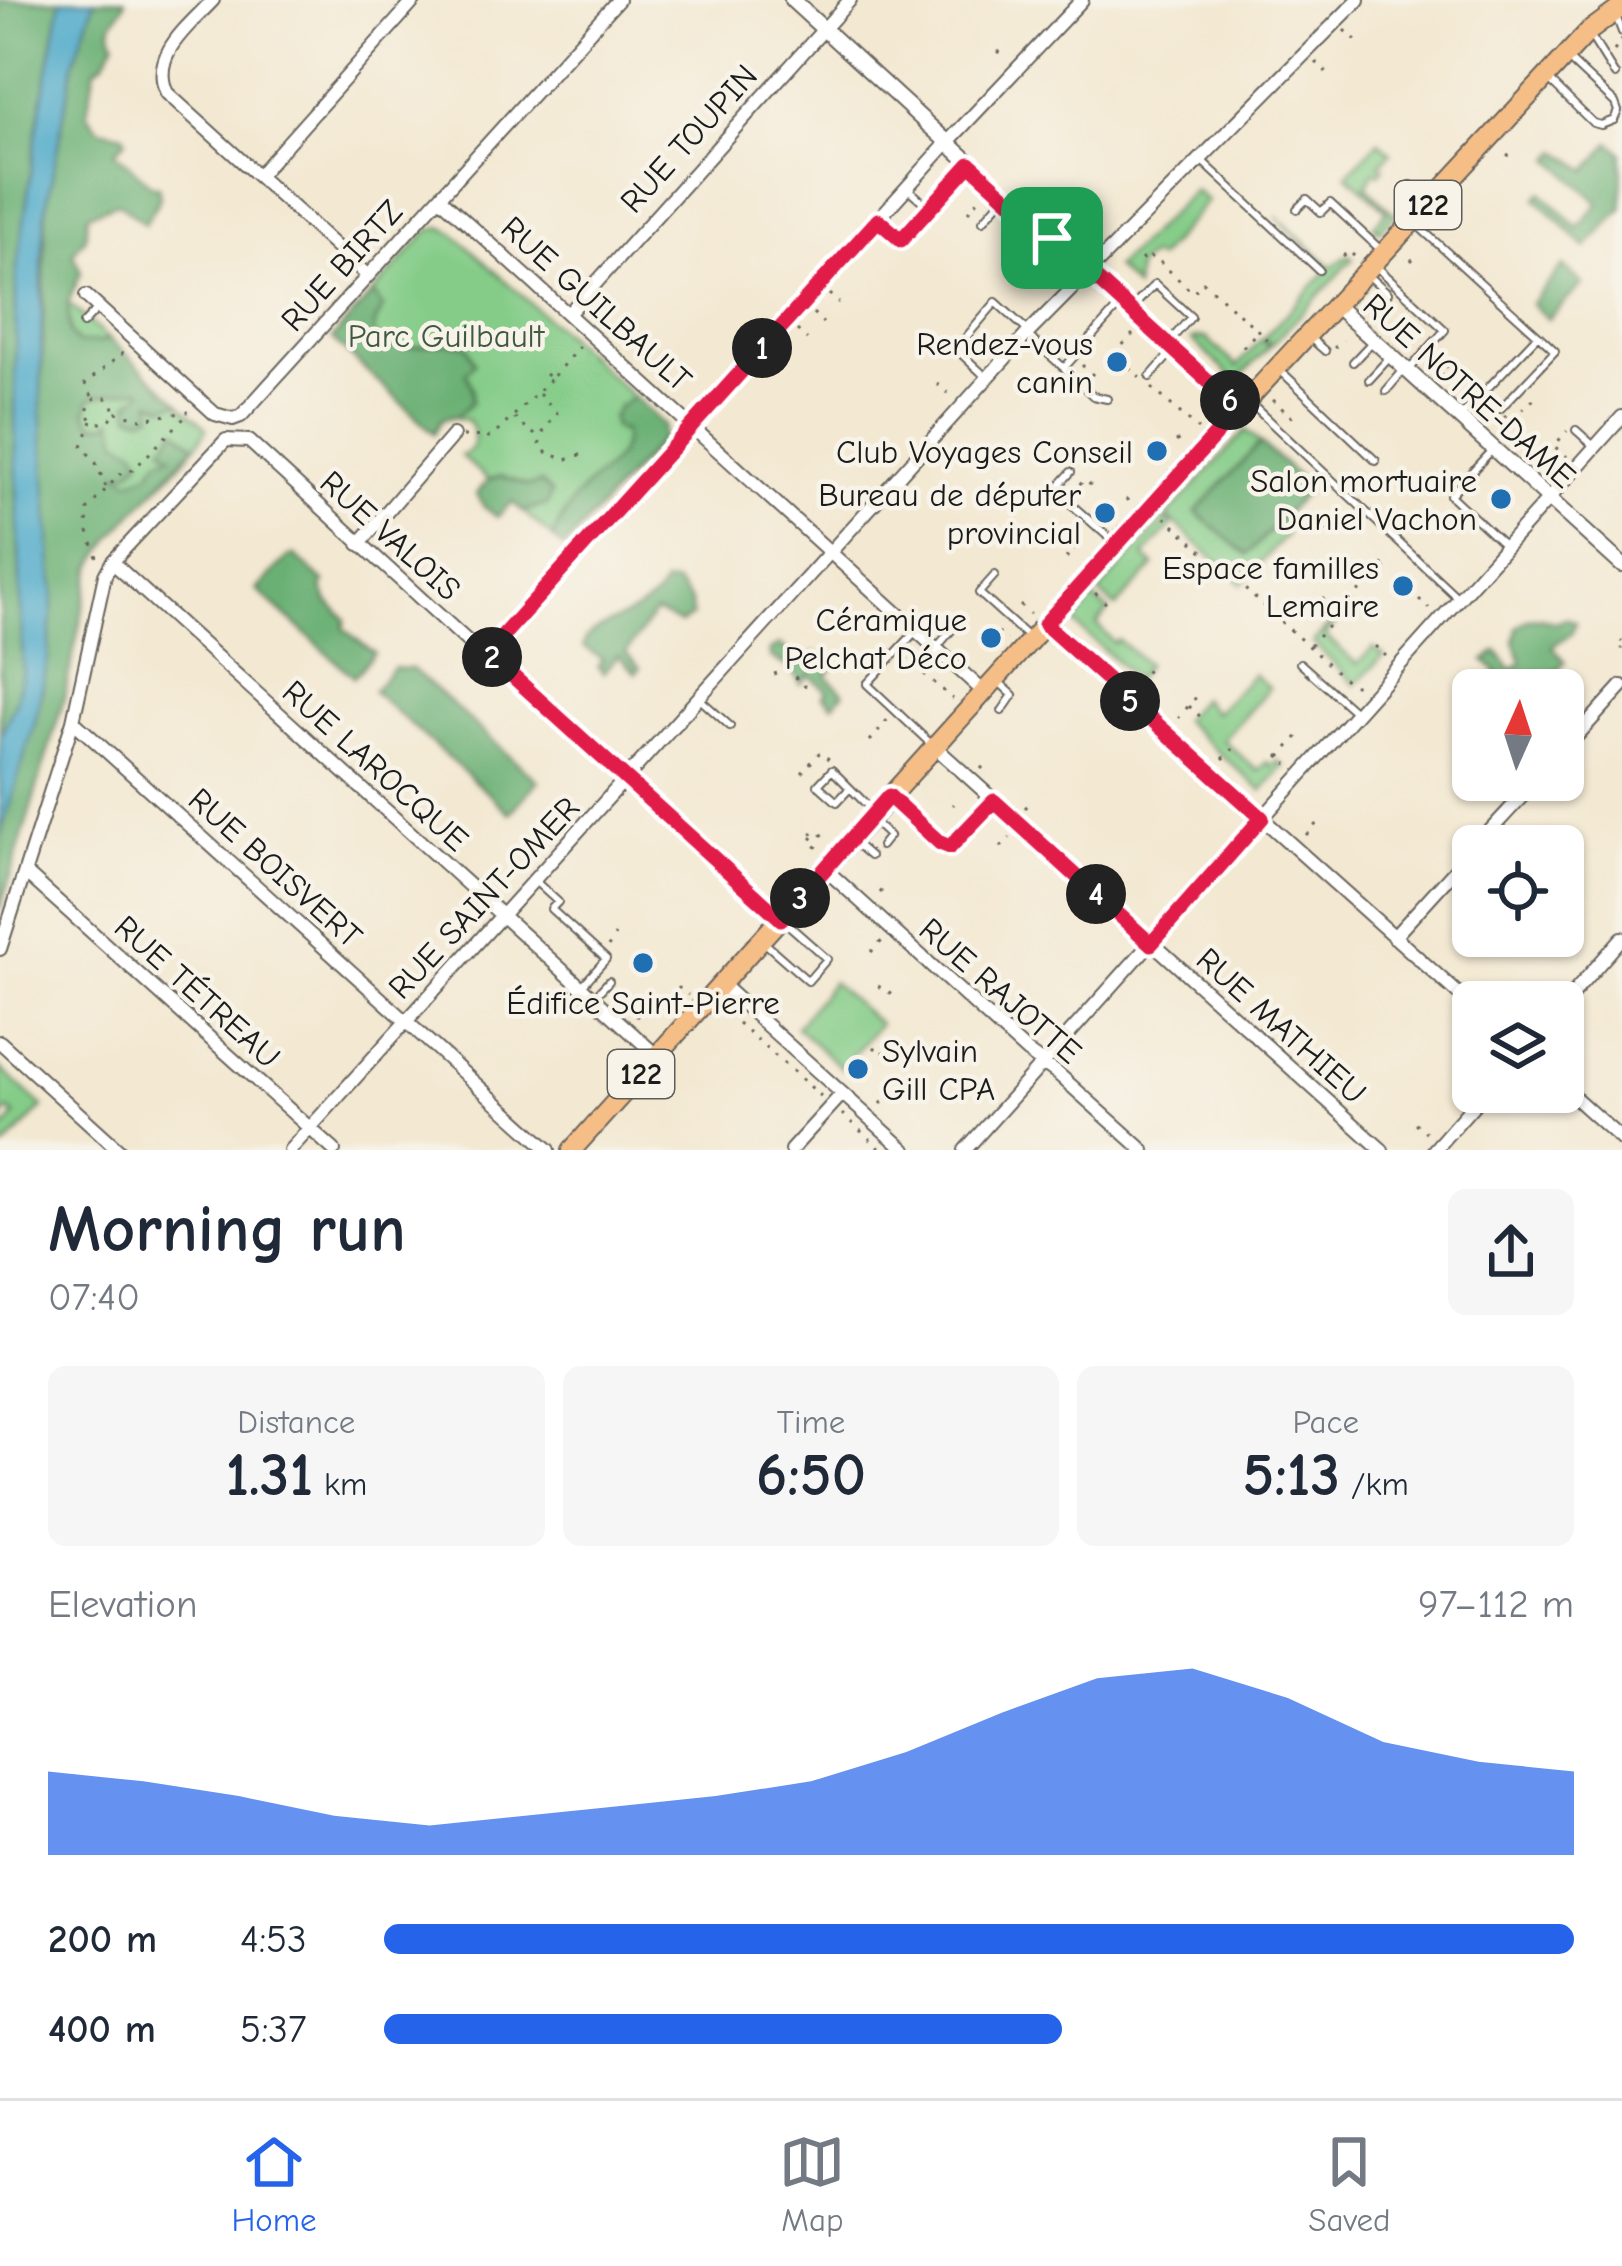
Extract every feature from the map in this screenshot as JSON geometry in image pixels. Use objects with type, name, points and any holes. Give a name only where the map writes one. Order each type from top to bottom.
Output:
[{"type":"main road","name":"122","points":[[572,1150],[1031,640],[1038,619],[1116,545],[1369,262],[1616,6]]},
{"type":"street","points":[[213,0],[170,48],[162,64],[164,86],[368,276]]},
{"type":"street","points":[[258,176],[415,0]]},
{"type":"street","name":"RUE BIRTZ","points":[[86,296],[215,414],[233,419],[246,412],[618,0]]},
{"type":"street","points":[[792,0],[1126,306],[1243,405]]},
{"type":"street","name":"RUE TOUPIN","points":[[568,313],[850,0]]},
{"type":"street","points":[[487,653],[947,142],[1082,0]]},
{"type":"street","name":"RUE SAINT-OMER","points":[[290,1150],[1028,333],[1358,0]]},
{"type":"street","name":"RUE GUILBAULT","points":[[440,198],[936,648],[990,686]]},
{"type":"street","name":"RUE NOTRE-DAME","points":[[1335,304],[1622,565]]},
{"type":"street","points":[[965,1150],[1622,417]]},
{"type":"street","points":[[359,544],[454,435]]},
{"type":"street","name":"RUE VALOIS","points":[[105,560],[231,438],[249,441],[781,919]]},
{"type":"street","points":[[0,949],[73,721],[105,560]]},
{"type":"street","name":"RUE LAROCQUE","points":[[105,560],[657,1057]]},
{"type":"street","points":[[1038,619],[1452,988]]},
{"type":"street","points":[[1584,728],[1622,686]]},
{"type":"street","name":"RUE BOISVERT","points":[[73,721],[549,1150]]},
{"type":"street","name":"RUE MATHIEU","points":[[934,746],[1382,1150]]},
{"type":"street","points":[[1496,825],[1518,801]]},
{"type":"street","name":"RUE RAJOTTE","points":[[825,869],[1143,1150]]},
{"type":"street","name":"RUE TÉTREAU","points":[[25,872],[334,1150]]},
{"type":"street","points":[[1394,937],[1452,873]]},
{"type":"street","points":[[1584,982],[1622,938]]},
{"type":"street","points":[[722,985],[905,1150]]},
{"type":"street","points":[[0,1042],[119,1150]]},
{"type":"street","points":[[791,1150],[842,1094]]},
{"type":"street","points":[[1584,1106],[1622,1140]]},
{"type":"street","points":[[1434,1150],[1467,1113]]},
{"type":"lane","points":[[1616,6],[1622,36]]},
{"type":"lane","points":[[1588,32],[1615,75]]},
{"type":"lane","points":[[1546,78],[1593,123],[1614,120],[1615,103],[1565,57]]},
{"type":"lane","points":[[1614,120],[1622,128]]},
{"type":"lane","points":[[1201,160],[1319,270]]},
{"type":"lane","points":[[878,220],[901,240],[970,164]]},
{"type":"lane","points":[[1411,184],[1419,192]]},
{"type":"lane","points":[[907,188],[930,208]]},
{"type":"lane","points":[[983,220],[1006,196]]},
{"type":"lane","points":[[1297,209],[1307,199],[1321,212],[1330,203],[1388,293]]},
{"type":"lane","points":[[1413,221],[1555,351],[1500,409],[1492,409],[1480,397]]},
{"type":"lane","points":[[1369,262],[1445,330],[1385,391]]},
{"type":"lane","points":[[1064,368],[1155,284],[1191,317],[1150,376]]},
{"type":"lane","points":[[987,378],[956,349],[996,302],[1093,396],[1107,400]]},
{"type":"lane","points":[[83,324],[98,307]]},
{"type":"lane","points":[[1307,335],[1325,351]]},
{"type":"lane","points":[[1460,418],[1538,335]]},
{"type":"lane","points":[[1353,362],[1373,340]]},
{"type":"lane","points":[[1370,380],[1391,356]]},
{"type":"lane","points":[[1277,368],[1376,461]]},
{"type":"lane","points":[[1243,405],[1458,598]]},
{"type":"lane","points":[[1576,430],[1595,447]]},
{"type":"lane","points":[[1493,448],[1450,495],[1505,546]]},
{"type":"lane","points":[[1071,472],[1055,490],[1116,545]]},
{"type":"lane","points":[[995,574],[979,593],[1031,640]]},
{"type":"lane","points":[[936,648],[957,624]]},
{"type":"lane","points":[[916,630],[867,684],[934,746]]},
{"type":"lane","points":[[1300,663],[1355,712]]},
{"type":"lane","points":[[990,686],[1013,695],[1002,711]]},
{"type":"lane","points":[[698,698],[730,726]]},
{"type":"lane","points":[[850,788],[837,802],[818,785],[832,770],[850,788],[889,836],[881,846]]},
{"type":"lane","points":[[889,796],[950,851],[994,801]]},
{"type":"lane","points":[[851,839],[870,856]]},
{"type":"lane","points":[[535,881],[558,902],[551,909],[606,958],[580,987]]},
{"type":"lane","points":[[762,940],[808,981],[827,959],[781,919]]},
{"type":"lane","points":[[593,998],[609,980]]},
{"type":"path","points":[[1614,51],[1622,36]]},
{"type":"path","points":[[1306,53],[1328,73]]},
{"type":"path","points":[[1026,195],[1038,183]]},
{"type":"path","points":[[968,212],[980,199]]},
{"type":"path","points":[[1052,219],[1062,209],[1071,219]]},
{"type":"path","points":[[1007,237],[1014,230]]},
{"type":"path","points":[[1018,247],[1024,239]]},
{"type":"path","points":[[1029,257],[1036,250]]},
{"type":"path","points":[[1343,256],[1348,251],[1369,262]]},
{"type":"path","points":[[1141,258],[1145,262],[1150,257],[1157,259],[1193,293],[1203,282],[1262,332],[1272,347]]},
{"type":"path","points":[[838,303],[831,295],[843,295]]},
{"type":"path","points":[[813,313],[823,322]]},
{"type":"path","points":[[797,330],[808,339]]},
{"type":"path","points":[[1244,347],[1262,332]]},
{"type":"path","points":[[1120,359],[1114,354],[1134,333]]},
{"type":"path","points":[[1403,343],[1406,334]]},
{"type":"path","points":[[454,435],[492,437],[579,347]]},
{"type":"path","points":[[93,400],[85,384],[124,352]]},
{"type":"path","points":[[1436,356],[1462,381]]},
{"type":"path","points":[[769,361],[780,370]]},
{"type":"path","points":[[1441,377],[1449,368]]},
{"type":"path","points":[[1088,371],[1094,376]]},
{"type":"path","points":[[545,374],[561,385]]},
{"type":"path","points":[[937,384],[948,393]]},
{"type":"path","points":[[538,393],[556,413],[539,438]]},
{"type":"path","points":[[1501,432],[1540,394]]},
{"type":"path","points":[[93,400],[106,398],[114,412],[141,418],[189,412],[134,470],[119,474],[87,512],[91,546],[105,560]]},
{"type":"path","points":[[1271,399],[1296,422]]},
{"type":"path","points":[[93,400],[88,411],[93,420]]},
{"type":"path","points":[[93,420],[107,422],[114,412]]},
{"type":"path","points":[[1180,412],[1198,429]]},
{"type":"path","points":[[1501,413],[1509,420]]},
{"type":"path","points":[[514,418],[539,438],[541,450],[566,460],[586,453]]},
{"type":"path","points":[[93,420],[82,446],[96,463],[106,488]]},
{"type":"path","points":[[1518,448],[1527,439]]},
{"type":"path","points":[[1176,440],[1183,445]]},
{"type":"path","points":[[1163,453],[1170,459]]},
{"type":"path","points":[[1154,463],[1161,469]]},
{"type":"path","points":[[1067,500],[1084,480],[1092,487]]},
{"type":"path","points":[[1504,494],[1508,489]]},
{"type":"path","points":[[1126,501],[1131,495]]},
{"type":"path","points":[[1165,517],[1350,684],[1359,686]]},
{"type":"path","points":[[1316,521],[1329,533]]},
{"type":"path","points":[[1066,558],[1077,546]]},
{"type":"path","points":[[1309,647],[1391,559],[1384,569]]},
{"type":"path","points":[[1095,593],[1111,608]]},
{"type":"path","points":[[1322,598],[1341,614]]},
{"type":"path","points":[[1419,599],[1429,608]]},
{"type":"path","points":[[1020,605],[1038,619]]},
{"type":"path","points":[[998,632],[1007,640]]},
{"type":"path","points":[[994,641],[1001,647]]},
{"type":"path","points":[[1375,646],[1386,656]]},
{"type":"path","points":[[912,664],[954,700]]},
{"type":"path","points":[[1137,681],[1148,669]]},
{"type":"path","points":[[774,674],[788,670],[807,688]]},
{"type":"path","points":[[1178,718],[1198,695]]},
{"type":"path","points":[[1188,706],[1205,721]]},
{"type":"path","points":[[870,741],[895,710]]},
{"type":"path","points":[[1288,764],[1279,756],[1303,730]]},
{"type":"path","points":[[1223,759],[1233,749]]},
{"type":"path","points":[[802,773],[820,752]]},
{"type":"path","points":[[981,769],[987,762]]},
{"type":"path","points":[[1025,808],[1031,802]]},
{"type":"path","points":[[1306,835],[1321,819]]},
{"type":"path","points":[[819,849],[810,841],[812,835],[818,831],[828,840]]},
{"type":"path","points":[[1001,847],[1010,838]]},
{"type":"path","points":[[880,892],[885,887]]},
{"type":"path","points":[[601,954],[615,934]]},
{"type":"path","points":[[878,986],[894,995]]},
{"type":"path","points":[[662,1006],[678,987],[688,995]]},
{"type":"path","points":[[637,1017],[652,998],[671,1014]]},
{"type":"path","points":[[770,1006],[776,1000]]},
{"type":"path","points":[[723,1010],[819,1094]]},
{"type":"path","points":[[874,1049],[877,1046],[891,1059]]},
{"type":"path","points":[[881,1104],[886,1098]]},
{"type":"path","points":[[843,1115],[882,1150]]},
{"type":"path","points":[[1415,1123],[1426,1132]]},
{"type":"green space","points":[[0,0],[61,0],[16,275],[23,670],[0,736]]},
{"type":"green space","points":[[95,0],[125,0],[112,24],[115,41],[95,69],[87,114],[100,129],[124,134],[126,140],[115,151],[152,186],[158,186],[160,198],[145,224],[118,203],[88,214],[85,238],[73,253],[81,272],[68,303],[70,334],[78,343],[108,338],[179,402],[165,406],[151,401],[153,414],[131,415],[129,403],[143,392],[140,388],[90,399],[86,412],[93,424],[108,424],[113,419],[119,440],[136,450],[141,459],[129,472],[119,473],[130,481],[172,455],[163,446],[176,429],[195,445],[116,532],[92,567],[63,702],[0,910],[0,836],[41,698],[54,595],[41,407],[46,208],[74,62]]},
{"type":"green space","points":[[1379,141],[1391,153],[1366,186],[1395,215],[1379,231],[1373,226],[1387,211],[1347,174]]},
{"type":"green space","points":[[1610,142],[1622,152],[1622,209],[1586,248],[1536,198],[1542,192],[1578,228],[1599,203],[1552,159],[1559,151],[1588,170]]},
{"type":"green space","points":[[1194,190],[1207,201],[1157,259],[1149,256],[1137,267],[1135,288],[1115,268]]},
{"type":"green space","points":[[1276,216],[1332,267],[1349,255],[1353,259],[1271,345],[1264,338],[1267,334],[1328,270]]},
{"type":"green space","name":"Parc Guilbault","points":[[440,227],[452,232],[664,425],[658,444],[564,548],[461,456],[474,440],[467,420],[449,416],[437,424],[434,433],[332,339],[428,231]]},
{"type":"green space","points":[[1563,266],[1583,284],[1548,319],[1531,304]]},
{"type":"green space","points":[[373,293],[383,307],[374,329],[378,343],[467,346],[475,363],[466,373],[472,402],[457,416],[442,419],[434,433],[332,339]]},
{"type":"green space","points":[[44,303],[68,303],[207,428],[177,468],[106,544],[87,590],[53,548],[41,407]]},
{"type":"green space","points":[[1206,338],[1237,366],[1261,340],[1269,347],[1236,381],[1192,340]]},
{"type":"green space","points":[[634,397],[664,425],[663,437],[564,548],[552,537],[575,499],[621,451],[623,431],[614,428],[612,418],[619,406]]},
{"type":"green space","points":[[1246,430],[1260,443],[1196,512],[1247,555],[1282,519],[1287,522],[1283,527],[1286,535],[1242,584],[1167,516]]},
{"type":"green space","points":[[1260,443],[1310,487],[1247,555],[1196,512]]},
{"type":"green space","points":[[500,476],[528,486],[541,483],[551,493],[547,505],[523,511],[512,502],[497,517],[483,506],[477,493],[488,480]]},
{"type":"green space","points":[[1165,519],[1172,525],[1144,556],[1154,566],[1116,607],[1098,592]]},
{"type":"green space","points":[[294,555],[325,582],[322,588],[328,602],[346,619],[344,629],[374,653],[354,677],[257,590]]},
{"type":"green space","points":[[664,584],[676,584],[691,602],[692,616],[680,624],[655,612],[626,653],[640,668],[636,673],[618,656],[603,673],[598,667],[603,659],[583,647],[586,638],[649,603]]},
{"type":"green space","points":[[1093,598],[1109,611],[1097,624],[1114,643],[1118,640],[1147,664],[1136,679],[1074,623]]},
{"type":"green space","points":[[1337,617],[1325,636],[1357,664],[1373,648],[1384,656],[1355,685],[1313,643]]},
{"type":"green space","points":[[1528,619],[1576,622],[1571,634],[1552,646],[1565,661],[1558,669],[1513,669],[1522,662],[1514,642],[1517,627]]},
{"type":"green space","points":[[780,645],[803,664],[815,653],[833,668],[827,676],[844,693],[833,705],[824,696],[827,690],[809,675],[801,684],[790,668],[770,657],[770,650]]},
{"type":"green space","points":[[1497,651],[1511,669],[1494,669],[1485,661]]},
{"type":"green space","points":[[393,668],[412,669],[538,781],[510,813],[373,691]]},
{"type":"green space","points":[[1253,674],[1269,688],[1223,740],[1258,771],[1267,762],[1284,766],[1262,791],[1182,720],[1201,698],[1215,713]]},
{"type":"green space","points":[[832,982],[879,1024],[842,1068],[796,1027]]},
{"type":"green space","points":[[0,1068],[43,1107],[5,1147],[0,1147],[0,1124],[6,1128],[15,1115],[8,1110],[0,1121]]},
{"type":"water","points":[[61,0],[95,0],[74,62],[46,208],[42,258],[41,407],[54,595],[48,660],[35,723],[0,836],[0,736],[16,701],[23,669],[16,275]]},
{"type":"place","name":"Rendez-vous canin","points":[[1117,362]]},
{"type":"place","name":"Club Voyages Conseil","points":[[1157,451]]},
{"type":"place","name":"Salon mortuaire Daniel Vachon","points":[[1501,499]]},
{"type":"place","name":"Bureau de députer provincial","points":[[1105,513]]},
{"type":"place","name":"Espace familles Lemaire","points":[[1403,586]]},
{"type":"place","name":"Céramique Pelchat Déco","points":[[991,638]]},
{"type":"place","name":"Édifice Saint-Pierre","points":[[643,963]]},
{"type":"place","name":"Sylvain Gill CPA","points":[[858,1069]]},
{"type":"route","points":[[970,164],[1052,238],[1239,409],[1045,624],[1262,818],[1151,944],[994,801],[950,847],[889,796],[781,919],[487,653],[878,220],[901,240],[970,164]]}]
